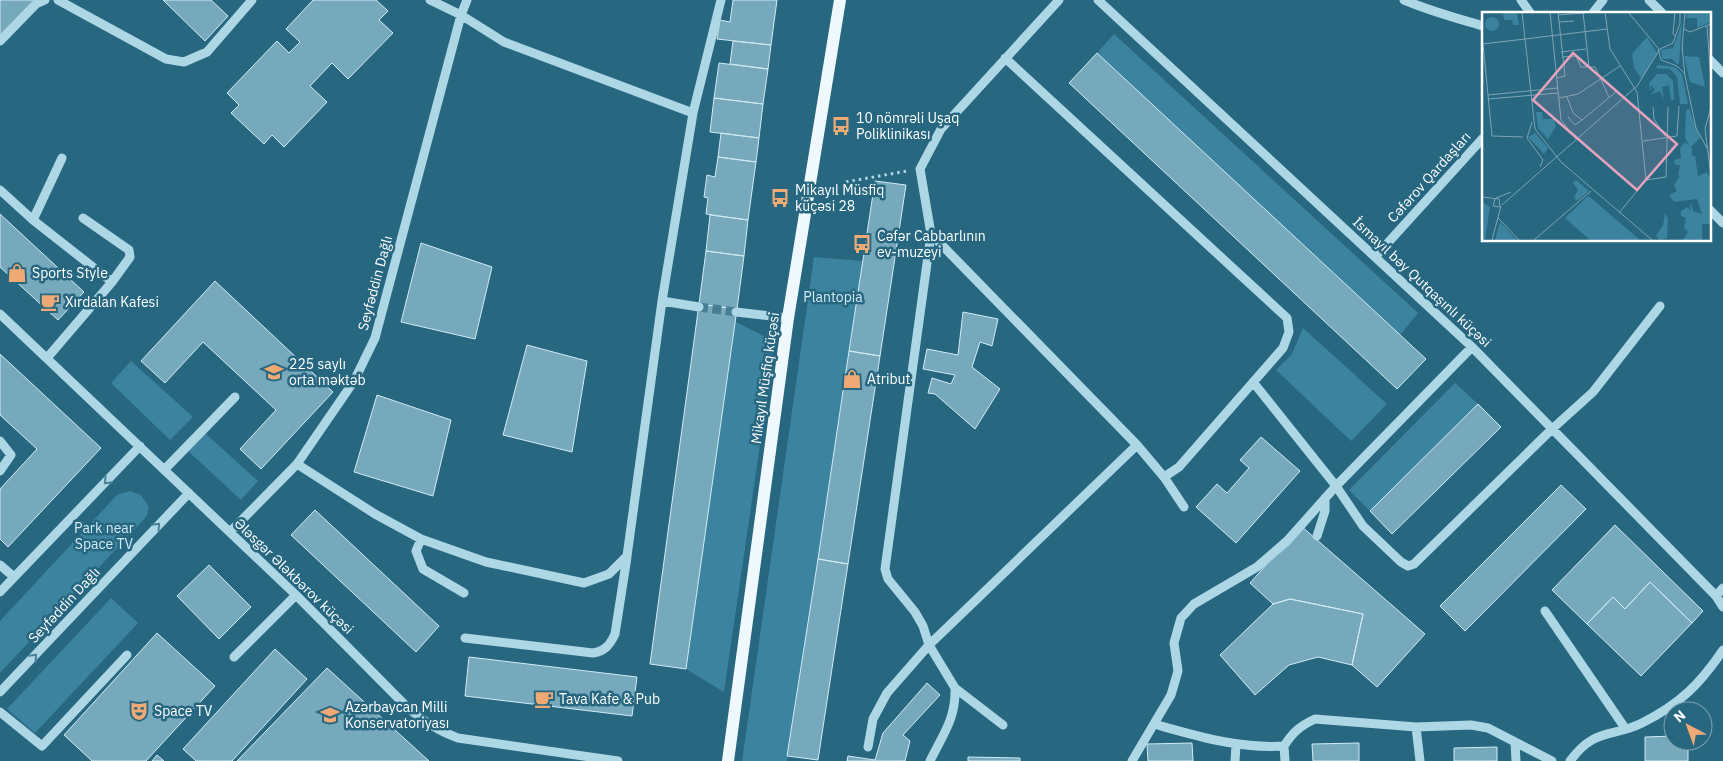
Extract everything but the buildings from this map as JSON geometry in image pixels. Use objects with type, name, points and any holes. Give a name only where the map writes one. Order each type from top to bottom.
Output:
[{"type":"main road","name":"Mikayıl Müşfiq küçəsi","points":[[728,761],[788,318],[840,0]]},
{"type":"street","points":[[0,41],[36,4],[45,0]]},
{"type":"street","points":[[58,0],[166,59],[184,62],[207,52],[252,0]]},
{"type":"street","points":[[430,0],[461,15],[504,42],[693,113]]},
{"type":"street","name":"Seyfəddin Dağlı","points":[[230,532],[297,464],[354,382],[375,338],[461,15],[467,0]]},
{"type":"street","points":[[465,638],[593,653],[605,649],[615,634],[662,301],[693,113],[721,0]]},
{"type":"street","points":[[1003,725],[955,688],[929,645],[919,619],[888,579],[885,569],[931,234],[920,168],[941,129],[1059,0]]},
{"type":"street","name":"İsmayıl bəy Qutqaşınlı küçəsi","points":[[1098,0],[1472,347],[1551,430],[1716,596],[1723,607]]},
{"type":"street","points":[[1404,0],[1432,12],[1449,14],[1482,26]]},
{"type":"street","points":[[1521,0],[1529,12]]},
{"type":"street","points":[[1594,12],[1603,0]]},
{"type":"street","points":[[1649,0],[1661,12]]},
{"type":"street","points":[[1005,58],[1287,318],[1289,332],[1283,348],[1179,467],[1164,477]]},
{"type":"street","points":[[1710,60],[1723,73]]},
{"type":"street","name":"Cəfərov Qardaşları","points":[[1375,256],[1482,139]]},
{"type":"street","points":[[33,220],[62,158]]},
{"type":"street","points":[[0,190],[33,220],[112,282]]},
{"type":"street","points":[[1710,210],[1723,223]]},
{"type":"street","points":[[47,358],[112,282],[130,257],[129,250],[83,218]]},
{"type":"street","points":[[931,234],[1137,445],[1164,477],[1184,507]]},
{"type":"street","points":[[662,301],[699,307]]},
{"type":"street","points":[[1253,382],[1336,486],[1363,526],[1401,562],[1408,566],[1414,564],[1551,430],[1594,392],[1660,306]]},
{"type":"street","points":[[736,312],[788,318]]},
{"type":"street","name":"Ələsgər Ələkbərov küçəsi","points":[[0,314],[296,595],[408,708],[439,731],[458,738],[556,756],[618,761]]},
{"type":"street","points":[[1132,761],[1171,695],[1178,671],[1174,643],[1181,618],[1194,604],[1258,567],[1287,541],[1336,486],[1472,347]]},
{"type":"street","points":[[164,470],[235,397]]},
{"type":"street","points":[[0,440],[11,455],[0,471]]},
{"type":"street","points":[[868,748],[873,719],[888,693],[929,645],[1137,445]]},
{"type":"street","points":[[0,592],[140,446]]},
{"type":"street","points":[[297,464],[375,514],[421,539],[486,562],[584,582],[609,574],[627,556]]},
{"type":"street","name":"Seyfəddin Dağlı","points":[[0,692],[189,493]]},
{"type":"street","points":[[1317,536],[1325,511],[1325,498]]},
{"type":"street","points":[[421,539],[416,551],[423,569],[464,593]]},
{"type":"street","points":[[0,564],[14,578]]},
{"type":"street","points":[[1716,596],[1723,588]]},
{"type":"street","points":[[234,657],[296,595]]},
{"type":"street","points":[[1545,611],[1625,728]]},
{"type":"street","points":[[1570,761],[1597,736],[1640,724],[1680,701],[1704,677],[1723,650]]},
{"type":"street","points":[[0,712],[42,746],[127,655]]},
{"type":"street","points":[[930,761],[952,719],[955,704],[955,688]]},
{"type":"street","points":[[1285,761],[1284,746],[1292,733],[1315,719],[1416,727],[1471,725],[1488,728],[1552,761]]},
{"type":"street","points":[[1154,724],[1210,740],[1262,748],[1284,746]]},
{"type":"street","points":[[1416,727],[1420,761]]},
{"type":"street","points":[[1515,742],[1516,761]]},
{"type":"street","points":[[1235,761],[1236,744]]},
{"type":"path","points":[[846,182],[920,168]]},
{"type":"green space","points":[[1114,34],[1418,313],[1400,335],[1097,53]]},
{"type":"green space","name":"Plantopia","points":[[814,257],[863,261],[787,761],[742,761]]},
{"type":"green space","points":[[734,321],[775,342],[724,692],[686,669]]},
{"type":"green space","points":[[1303,328],[1387,404],[1351,441],[1276,370],[1292,354]]},
{"type":"green space","points":[[131,361],[193,417],[170,440],[111,383]]},
{"type":"green space","points":[[1455,383],[1478,404],[1370,511],[1349,490]]},
{"type":"green space","points":[[205,433],[258,481],[241,500],[188,451]]},
{"type":"green space","name":"Park near Space TV","points":[[130,491],[141,495],[149,507],[146,517],[0,673],[0,621],[117,495]]},
{"type":"green space","points":[[111,598],[138,623],[35,733],[7,709]]},
{"type":"tunnel","points":[[699,307],[736,312]]},
{"type":"place","name":"10 nömrəli Uşaq Poliklinikası","points":[[841,126]]},
{"type":"place","name":"Mikayıl Müsfiq küçəsi 28","points":[[780,198]]},
{"type":"place","name":"Cəfər Cabbarlının ev-muzeyi","points":[[862,244]]},
{"type":"place","name":"Sports Style","points":[[17,273]]},
{"type":"place","name":"Xırdalan Kafesi","points":[[50,302]]},
{"type":"place","name":"225 saylı orta məktəb","points":[[274,372]]},
{"type":"place","name":"Atribut","points":[[852,379]]},
{"type":"place","name":"Tava Kafe & Pub","points":[[544,699]]},
{"type":"place","name":"Space TV","points":[[139,711]]},
{"type":"place","name":"Azərbaycan Milli Konservatoriyası","points":[[330,715]]}]
